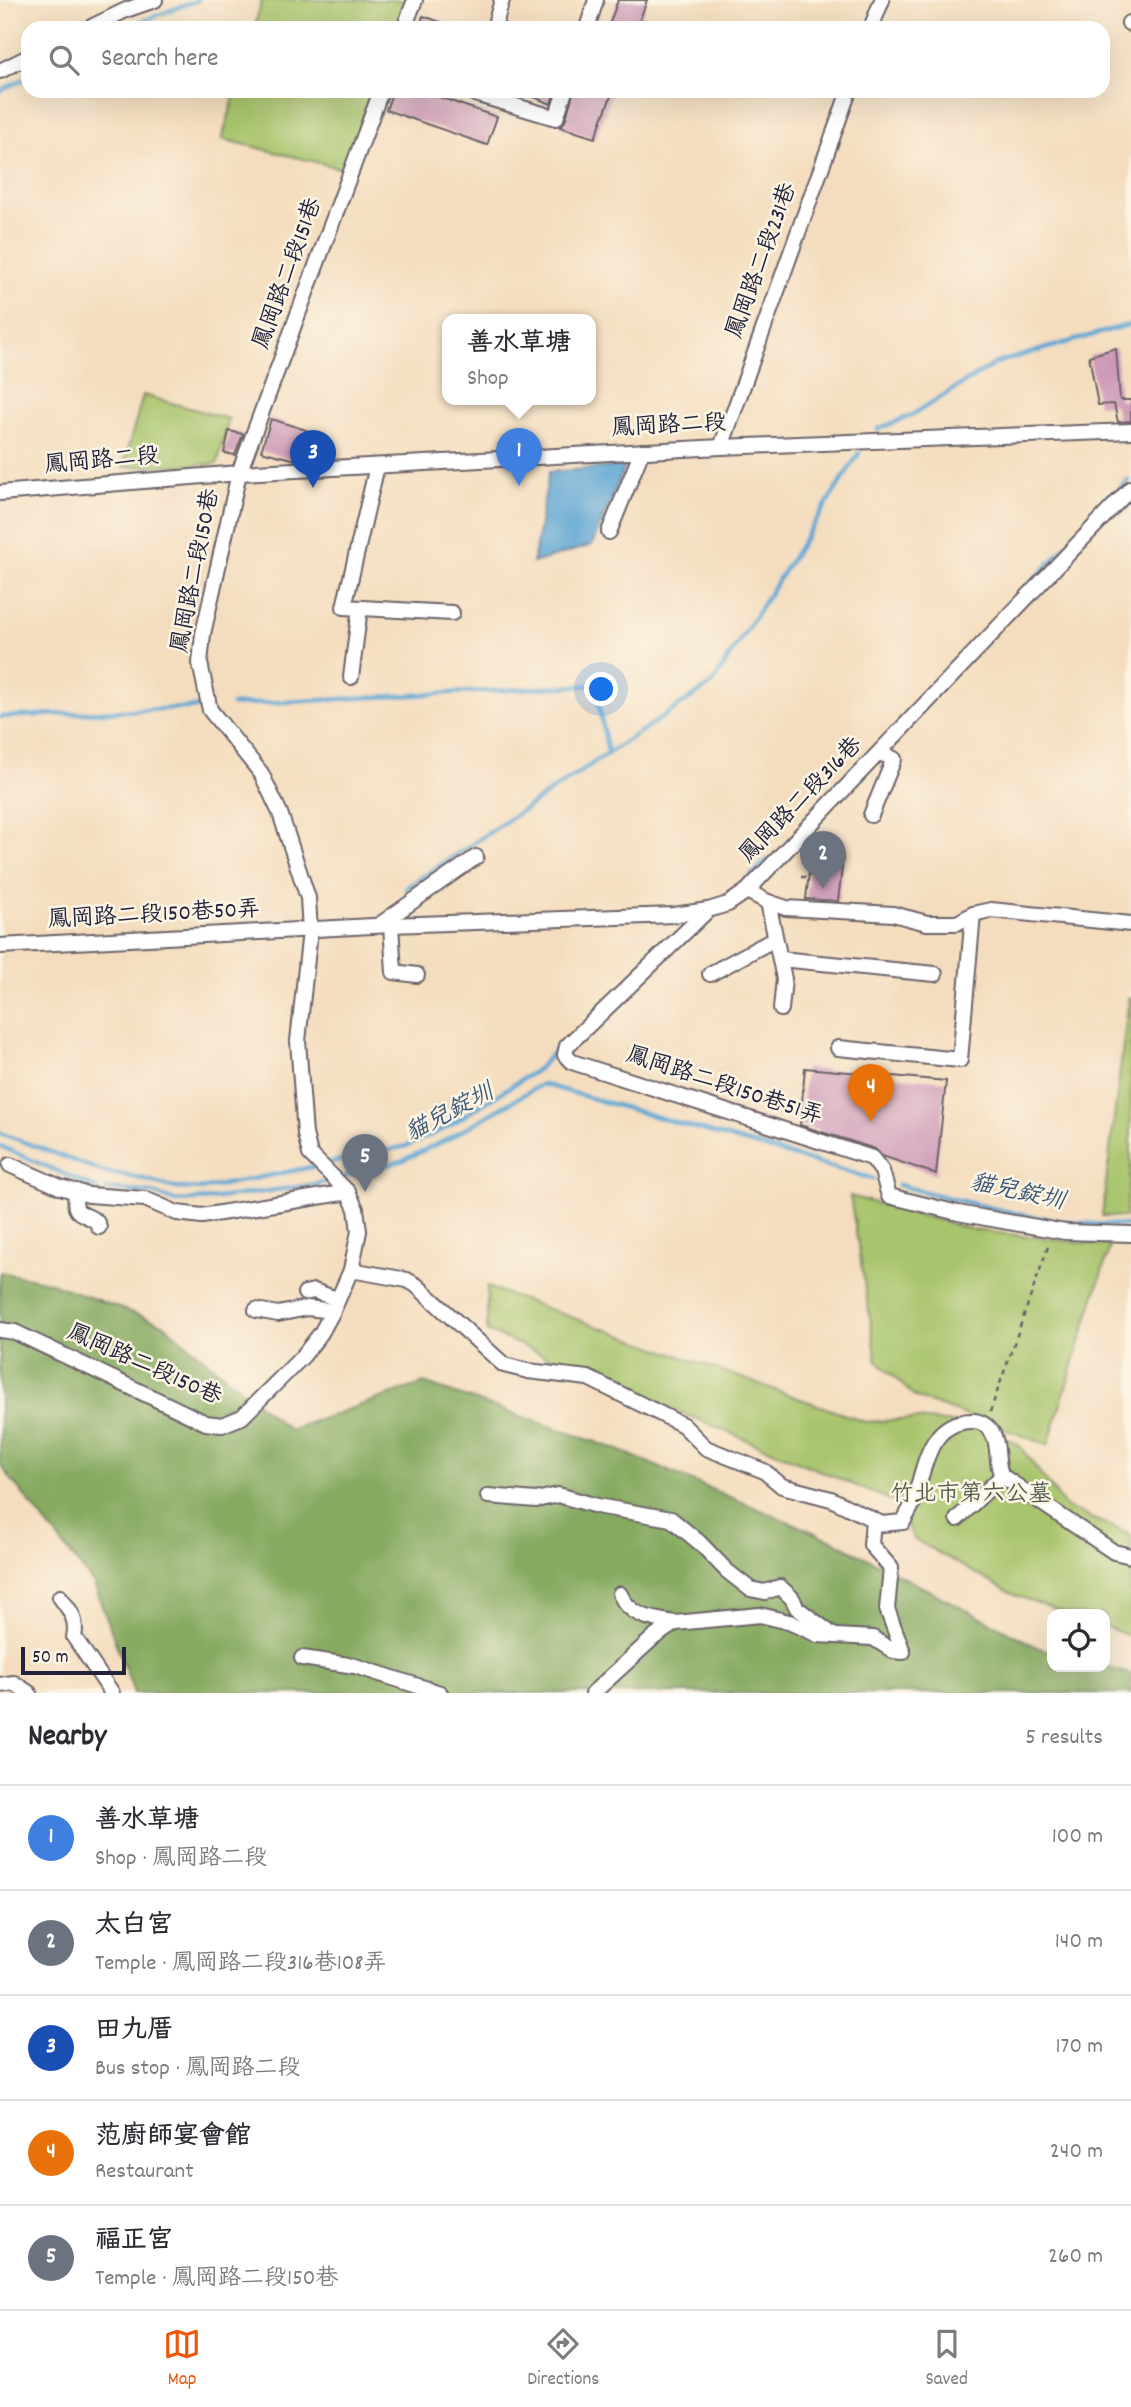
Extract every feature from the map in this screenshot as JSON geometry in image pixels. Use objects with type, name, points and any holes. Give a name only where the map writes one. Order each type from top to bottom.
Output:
[{"type":"street","points":[[103,21],[155,0]]},
{"type":"street","points":[[407,21],[415,0]]},
{"type":"street","points":[[496,21],[502,0]]},
{"type":"street","points":[[589,21],[596,0]]},
{"type":"street","points":[[874,21],[881,0]]},
{"type":"street","points":[[0,71],[21,60]]},
{"type":"street","name":"鳳岡路二段151巷","points":[[239,473],[378,98]]},
{"type":"street","points":[[491,98],[556,118],[563,98]]},
{"type":"street","name":"鳳岡路二段231巷","points":[[721,447],[846,98]]},
{"type":"street","name":"鳳岡路二段","points":[[0,493],[239,473],[721,447],[1131,431]]},
{"type":"street","points":[[609,532],[642,451]]},
{"type":"street","points":[[377,466],[344,607],[452,613]]},
{"type":"street","name":"鳳岡路二段150巷","points":[[0,1330],[15,1332],[206,1423],[222,1425],[242,1418],[303,1356],[321,1333],[351,1270],[359,1231],[356,1209],[343,1187],[310,1154],[305,1134],[298,1041],[310,931],[307,898],[280,813],[261,774],[210,710],[200,663],[203,634],[239,473]]},
{"type":"street","name":"鳳岡路二段316巷","points":[[1131,488],[747,891],[786,908],[893,914],[927,923],[957,923],[973,914],[990,910],[1131,924]]},
{"type":"street","points":[[351,677],[360,608]]},
{"type":"street","points":[[871,815],[894,759],[880,753]]},
{"type":"street","points":[[417,975],[394,972],[384,926],[476,857]]},
{"type":"street","name":"鳳岡路二段150巷51弄","points":[[310,931],[674,915],[708,911],[729,904],[747,891]]},
{"type":"street","points":[[768,902],[784,979],[781,1009]]},
{"type":"street","name":"鳳岡路二段150巷51弄","points":[[708,911],[567,1046],[565,1055],[572,1062],[872,1158],[883,1171],[889,1196],[958,1213],[1054,1230],[1131,1234]]},
{"type":"street","points":[[838,1048],[960,1060],[973,914]]},
{"type":"street","name":"鳳岡路二段150巷50弄","points":[[0,946],[310,931]]},
{"type":"street","points":[[710,974],[775,939]]},
{"type":"street","points":[[780,959],[935,974]]},
{"type":"street","points":[[10,1165],[60,1187],[89,1195],[145,1199],[177,1213],[202,1216],[343,1187]]},
{"type":"street","points":[[76,1191],[74,1206],[78,1213],[96,1221],[99,1227]]},
{"type":"street","points":[[351,1270],[407,1280],[416,1285],[504,1365],[515,1369],[589,1378],[683,1425],[706,1448],[764,1471],[782,1486],[831,1499],[882,1524],[903,1522],[914,1501],[934,1439],[948,1427],[963,1421],[977,1420],[992,1434],[997,1449],[997,1466],[1002,1476],[1114,1552],[1131,1556]]},
{"type":"street","points":[[305,1293],[314,1291],[335,1305]]},
{"type":"street","points":[[256,1310],[278,1314],[335,1305]]},
{"type":"street","points":[[957,1519],[1002,1476]]},
{"type":"street","points":[[488,1496],[536,1500],[558,1495],[597,1506],[671,1519],[750,1589],[765,1592],[780,1587],[792,1598],[797,1608],[832,1635]]},
{"type":"street","points":[[620,1594],[624,1602],[641,1617],[675,1623],[760,1615],[789,1622],[818,1635],[873,1638],[893,1651],[903,1651],[887,1609],[891,1568],[871,1545],[873,1520]]},
{"type":"street","points":[[60,1597],[71,1611],[77,1627],[74,1637],[112,1693]]},
{"type":"street","points":[[593,1693],[653,1639],[675,1623]]},
{"type":"street","points":[[302,1658],[355,1666],[440,1693]]},
{"type":"street","points":[[0,1685],[14,1683],[29,1693]]},
{"type":"path","points":[[801,877],[808,877]]},
{"type":"path","points":[[985,1425],[1054,1230]]},
{"type":"green space","points":[[262,0],[407,0],[400,21],[256,21]]},
{"type":"green space","points":[[234,98],[370,98],[344,169],[222,139]]},
{"type":"green space","points":[[143,395],[229,419],[217,464],[123,467]]},
{"type":"green space","points":[[1129,997],[1131,1170],[1125,1217],[1102,1216]]},
{"type":"green space","points":[[850,1196],[974,1230],[1110,1246],[1048,1445],[915,1397],[877,1361]]},
{"type":"green space","points":[[0,1272],[48,1282],[163,1324],[289,1430],[424,1383],[616,1449],[832,1540],[1047,1650],[1047,1672],[1110,1672],[1110,1668],[1131,1674],[1131,1693],[134,1693],[94,1584],[0,1465]]},
{"type":"green space","name":"竹北市第六公墓","points":[[487,1287],[865,1422],[917,1419],[978,1426],[1018,1444],[1066,1507],[1131,1535],[1131,1636],[1110,1629],[1110,1609],[1055,1609],[1012,1594],[914,1539],[895,1502],[487,1331]]},
{"type":"water","points":[[625,466],[592,545],[533,563],[549,472]]},
{"type":"building","points":[[618,0],[647,0],[640,21],[610,21]]},
{"type":"building","points":[[423,16],[438,21],[421,21]]},
{"type":"building","points":[[390,98],[442,98],[497,117],[487,145],[386,110]]},
{"type":"building","points":[[536,98],[553,98],[551,104]]},
{"type":"building","points":[[572,98],[610,98],[595,138],[560,127],[565,121]]},
{"type":"building","points":[[1116,348],[1120,400],[1131,400],[1131,421],[1118,422],[1114,404],[1098,405],[1089,356]]},
{"type":"building","points":[[271,419],[306,430],[296,460],[261,451]]},
{"type":"building","points":[[229,431],[243,434],[235,455],[224,453]]},
{"type":"building","points":[[811,855],[843,859],[838,901],[806,899]]},
{"type":"building","points":[[805,1068],[946,1081],[936,1174],[882,1156],[875,1149],[800,1125]]},
{"type":"waterway","points":[[142,21],[198,0]]},
{"type":"waterway","points":[[0,91],[21,80]]},
{"type":"waterway","points":[[878,429],[912,415],[996,363],[1131,324]]},
{"type":"waterway","points":[[406,888],[712,684],[859,453]]},
{"type":"waterway","points":[[1029,585],[1128,480]]},
{"type":"waterway","points":[[232,705],[595,685],[608,753]]},
{"type":"waterway","points":[[0,717],[204,707]]},
{"type":"waterway","points":[[721,900],[737,889],[767,860]]},
{"type":"waterway","points":[[325,1164],[407,1146],[442,1130],[538,1069],[562,1043]]},
{"type":"waterway","name":"貓兒錠圳","points":[[107,1189],[153,1193],[175,1201],[211,1199],[312,1185],[401,1161],[446,1140],[542,1084],[873,1179]]},
{"type":"waterway","points":[[0,1133],[104,1172],[176,1188],[202,1189],[317,1166]]},
{"type":"waterway","name":"貓兒錠圳","points":[[0,1146],[98,1189]]},
{"type":"waterway","name":"貓兒錠圳","points":[[898,1185],[984,1207],[1043,1218],[1101,1225],[1131,1225]]},
{"type":"place","name":"善水草塘","points":[[519,486]]},
{"type":"place","name":"田九厝","points":[[313,488]]},
{"type":"place","name":"太白宫","points":[[823,889]]},
{"type":"place","name":"范廚師宴會館","points":[[871,1122]]},
{"type":"place","name":"福正宫","points":[[365,1192]]}]
